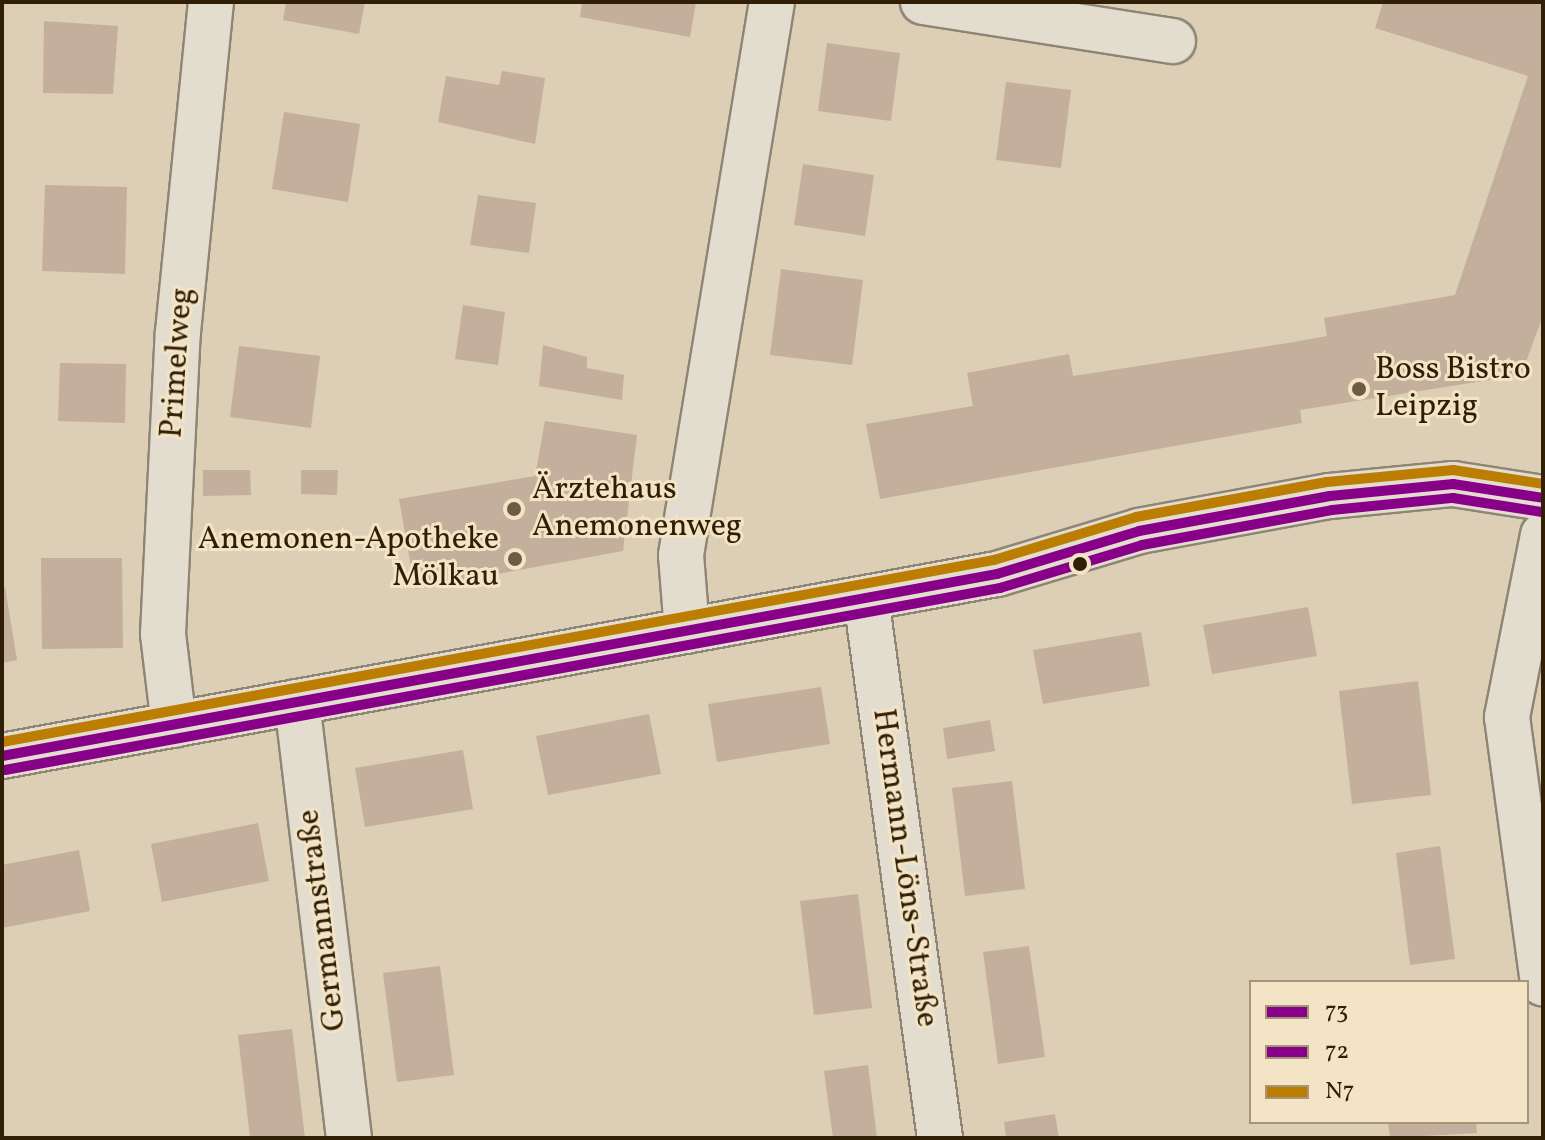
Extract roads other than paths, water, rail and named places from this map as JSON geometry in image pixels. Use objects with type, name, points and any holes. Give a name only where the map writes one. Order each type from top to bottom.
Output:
[{"type":"street","name":"Primelweg","points":[[174,725],[163,634],[178,332],[211,2]]},
{"type":"street","points":[[687,631],[681,555],[772,2]]},
{"type":"street","points":[[923,2],[1173,41]]},
{"type":"street","points":[[2,756],[997,574],[1139,531],[1330,496],[1453,484],[1543,498]]},
{"type":"street","points":[[1543,535],[1507,717],[1543,984]]},
{"type":"street","name":"Hermann-Löns-Straße","points":[[866,598],[940,1138]]},
{"type":"street","name":"Germannstraße","points":[[297,702],[349,1138]]},
{"type":"place","name":"Boss Bistro Leipzig","points":[[1359,389]]},
{"type":"place","name":"Ärztehaus Anemonenweg","points":[[514,509]]},
{"type":"place","name":"Anemonen-Apotheke Mölkau","points":[[515,559]]}]
